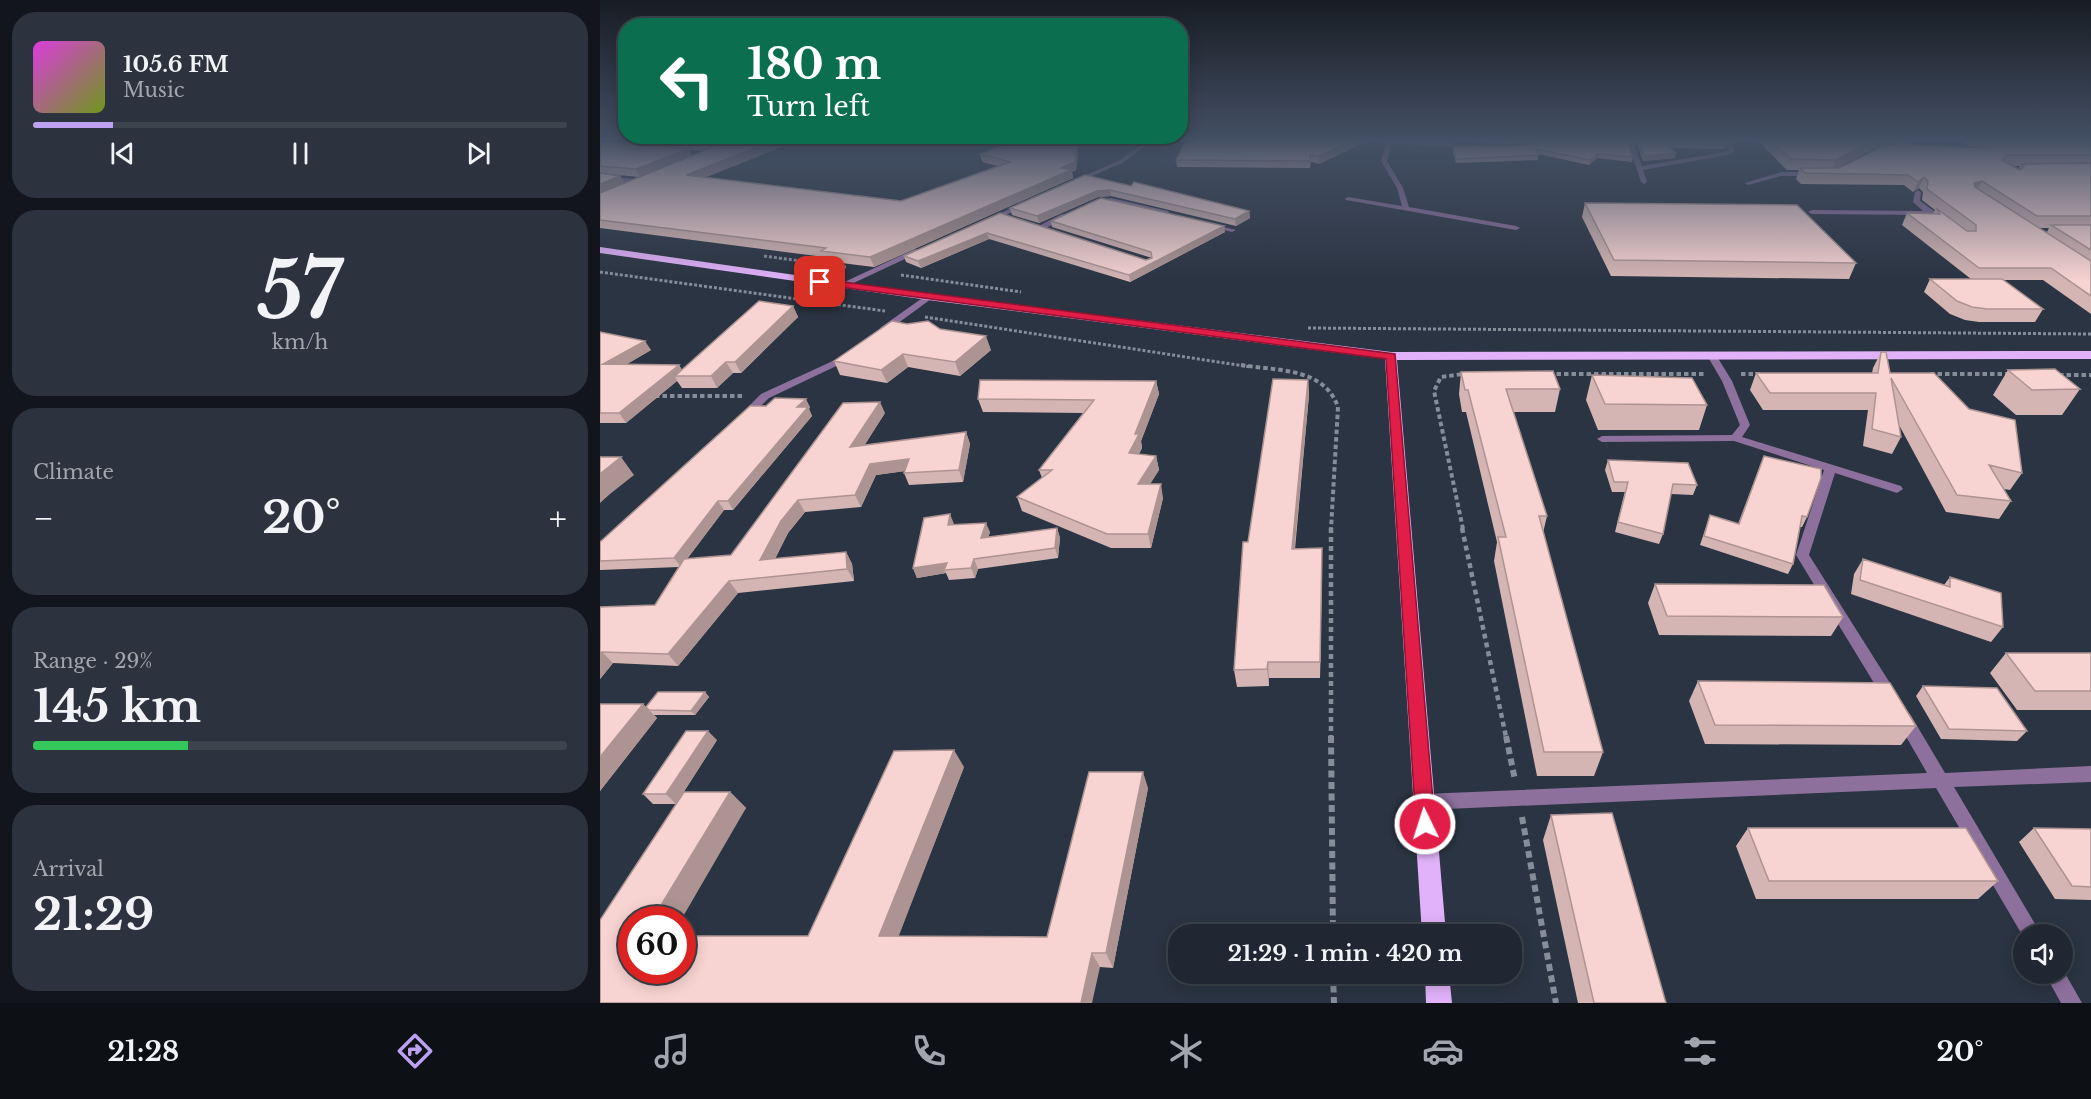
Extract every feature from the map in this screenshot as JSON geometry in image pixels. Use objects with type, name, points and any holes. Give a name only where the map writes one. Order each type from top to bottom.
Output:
[{"type":"main road","points":[[600,250],[928,297],[1391,356],[2091,355]]},
{"type":"main road","points":[[1391,356],[1433,924]]},
{"type":"main road","points":[[1438,984],[1439,1003]]},
{"type":"street","points":[[621,190],[629,187]]},
{"type":"street","points":[[1399,187],[1406,209]]},
{"type":"street","points":[[1918,192],[1916,202],[1939,219]]},
{"type":"street","points":[[1348,199],[1516,228]]},
{"type":"street","points":[[1080,209],[1101,200],[1111,200],[1177,216]]},
{"type":"street","points":[[978,225],[1030,202]]},
{"type":"street","points":[[1812,212],[1930,213]]},
{"type":"street","points":[[1038,228],[1070,214]]},
{"type":"street","points":[[999,215],[1009,218]]},
{"type":"street","points":[[1199,222],[1232,230]]},
{"type":"street","points":[[1029,225],[1050,231]]},
{"type":"street","points":[[842,285],[926,248]]},
{"type":"street","points":[[877,335],[928,297]]},
{"type":"street","points":[[739,420],[765,396],[859,349]]},
{"type":"street","points":[[1713,357],[1726,374],[1745,425],[1735,438]]},
{"type":"street","points":[[1602,439],[1735,438],[1896,489]]},
{"type":"street","points":[[1831,467],[1802,555],[1941,780],[2026,924]]},
{"type":"street","points":[[1424,802],[2091,774]]},
{"type":"street","points":[[2061,984],[2072,1003]]},
{"type":"path","points":[[760,256],[1028,292]]},
{"type":"path","points":[[600,272],[905,314],[1291,373],[1317,378],[1333,391],[1338,407],[1330,546],[1333,924]]},
{"type":"path","points":[[1301,327],[2091,334]]},
{"type":"path","points":[[1464,374],[1441,377],[1434,391],[1518,798],[1556,1003]]},
{"type":"path","points":[[1548,374],[1762,374]]},
{"type":"path","points":[[1929,374],[2010,374]]},
{"type":"path","points":[[2056,375],[2091,375]]},
{"type":"path","points":[[647,396],[765,396]]},
{"type":"path","points":[[1333,984],[1334,1003]]},
{"type":"building","points":[[615,187],[784,187],[901,201],[941,187],[1032,187],[870,257],[821,251],[826,248],[600,220],[600,193]]},
{"type":"building","points":[[1058,187],[1153,187],[1249,211],[1235,219],[1110,190],[1097,191],[1037,216],[1010,208]]},
{"type":"building","points":[[1927,187],[1975,187],[2091,261],[2091,296],[2051,268],[1979,268],[1907,213],[1940,214],[1936,208],[1967,231],[1976,231],[1976,225],[1927,189]]},
{"type":"building","points":[[1991,187],[2091,187],[2091,216],[2037,216]]},
{"type":"building","points":[[1101,198],[1224,226],[1129,275],[987,233],[918,261],[904,256],[1000,213],[1146,260],[1152,258],[1151,252],[1051,221]]},
{"type":"building","points":[[1585,203],[1797,205],[1856,263],[1614,260]]},
{"type":"building","points":[[2051,225],[2091,225],[2091,250]]},
{"type":"building","points":[[1930,279],[2002,279],[2043,309],[1972,307],[1957,301]]},
{"type":"building","points":[[759,301],[793,306],[735,362],[726,362],[711,376],[675,376]]},
{"type":"building","points":[[892,321],[907,324],[928,321],[940,329],[986,336],[955,362],[903,354],[881,370],[834,361]]},
{"type":"building","points":[[600,332],[645,341],[603,364],[679,365],[619,413],[600,413]]},
{"type":"building","points":[[1881,352],[1886,352],[1890,373],[1934,373],[1969,409],[2015,420],[2022,473],[1989,465],[2011,501],[1957,495],[1891,378],[1901,437],[1872,429],[1876,393],[1770,393],[1756,373],[1878,373]]},
{"type":"building","points":[[2055,369],[2080,389],[2032,390],[2008,370]]},
{"type":"building","points":[[1553,371],[1560,389],[1506,389],[1547,516],[1539,516],[1603,752],[1544,752],[1498,537],[1506,537],[1468,390],[1465,390],[1461,372]]},
{"type":"building","points":[[1592,375],[1692,378],[1707,405],[1605,404]]},
{"type":"building","points":[[1273,379],[1308,380],[1292,549],[1322,548],[1320,662],[1268,662],[1267,669],[1234,670],[1243,542],[1248,542]]},
{"type":"building","points":[[980,380],[1156,381],[1135,434],[1139,434],[1129,453],[1156,456],[1138,484],[1161,484],[1148,534],[1107,534],[1017,497],[1052,470],[1039,470],[1094,400],[978,399]]},
{"type":"building","points":[[775,398],[806,399],[797,407],[808,407],[728,501],[718,501],[674,558],[600,561],[600,542],[750,406],[766,406]]},
{"type":"building","points":[[880,402],[850,447],[966,432],[959,470],[904,473],[909,459],[870,464],[855,495],[798,500],[781,521],[760,560],[846,552],[847,569],[729,581],[668,654],[602,652],[600,654],[600,607],[655,605],[684,559],[731,555],[843,403]]},
{"type":"building","points":[[1764,456],[1821,469],[1821,478],[1807,517],[1802,516],[1793,564],[1704,536],[1710,515],[1739,524]]},
{"type":"building","points":[[600,457],[621,457],[600,474]]},
{"type":"building","points":[[1608,460],[1688,463],[1697,485],[1673,484],[1663,534],[1618,522],[1628,482],[1614,482]]},
{"type":"building","points":[[950,514],[948,525],[986,523],[981,538],[1057,528],[1055,548],[974,559],[971,568],[944,570],[947,563],[913,568],[924,518]]},
{"type":"building","points":[[1863,559],[1950,587],[1950,577],[2001,593],[2003,627],[1860,580]]},
{"type":"building","points":[[1655,584],[1824,585],[1843,617],[1667,616]]},
{"type":"building","points":[[2006,653],[2091,653],[2091,691],[2035,691]]},
{"type":"building","points":[[1698,681],[1890,683],[1916,726],[1715,725]]},
{"type":"building","points":[[1923,686],[1997,688],[2027,731],[1949,729]]},
{"type":"building","points":[[658,692],[705,692],[691,711],[649,710],[646,707]]},
{"type":"building","points":[[600,704],[643,704],[600,757]]},
{"type":"building","points":[[686,731],[708,731],[666,794],[643,794]]},
{"type":"building","points":[[954,750],[879,936],[1047,937],[1089,772],[1143,772],[1106,953],[1092,953],[1081,1003],[600,1003],[600,920],[684,792],[730,792],[661,906],[618,906],[618,984],[696,984],[696,936],[808,936],[894,751]]},
{"type":"building","points":[[1612,813],[1666,1003],[1594,1003],[1551,815]]},
{"type":"building","points":[[1748,828],[1966,828],[1998,881],[1769,881]]},
{"type":"building","points":[[2034,828],[2091,829],[2091,887],[2072,886]]},
{"type":"route","points":[[820,282],[1391,356],[1425,824]]}]
